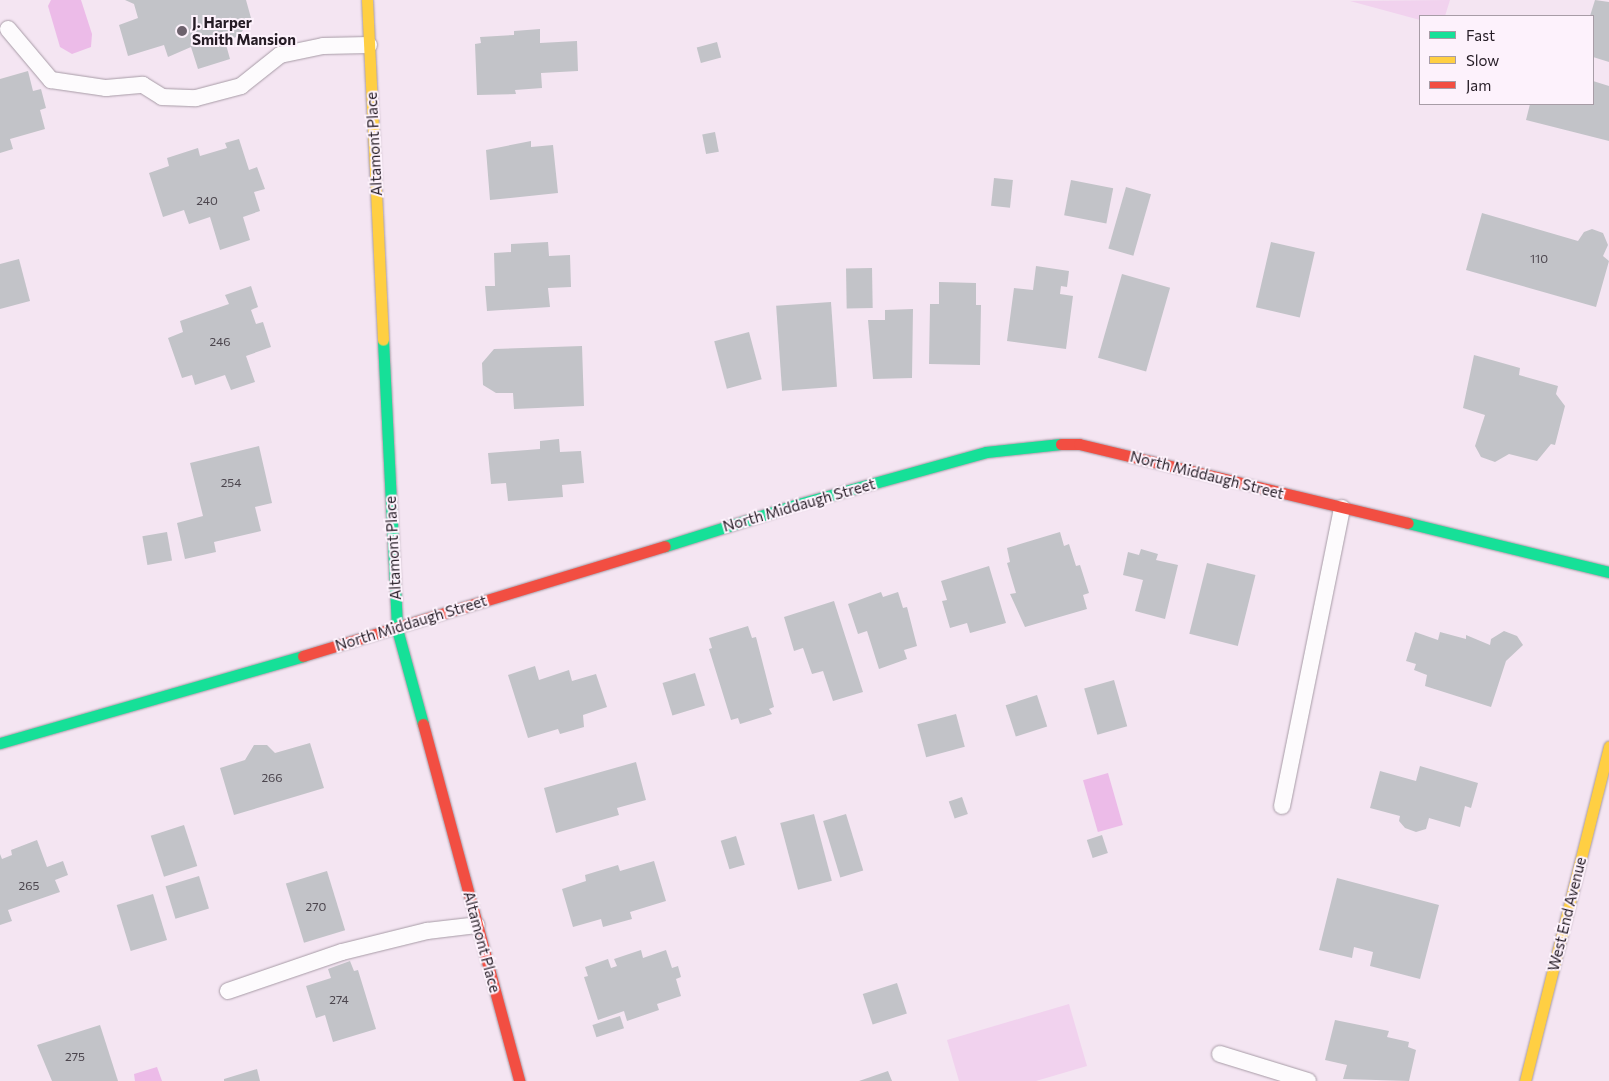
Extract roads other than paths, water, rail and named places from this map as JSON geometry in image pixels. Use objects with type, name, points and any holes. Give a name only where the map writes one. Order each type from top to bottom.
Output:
[{"type":"street","name":"Altamont Place","points":[[367,0],[397,629],[519,1081]]},
{"type":"street","name":"North Middaugh Street","points":[[0,743],[397,629],[795,505],[986,452],[1038,444],[1079,444],[1609,572]]},
{"type":"street","name":"West End Avenue","points":[[1525,1081],[1609,746]]},
{"type":"lane","points":[[8,29],[51,80],[106,88],[143,85],[162,97],[196,98],[241,86],[280,55],[323,46],[369,45]]},
{"type":"lane","points":[[1282,806],[1342,508]]},
{"type":"lane","points":[[228,990],[342,952],[427,931],[477,926]]},
{"type":"lane","points":[[1220,1054],[1308,1081]]},
{"type":"place","name":"J. Harper Smith Mansion","points":[[182,31]]}]
